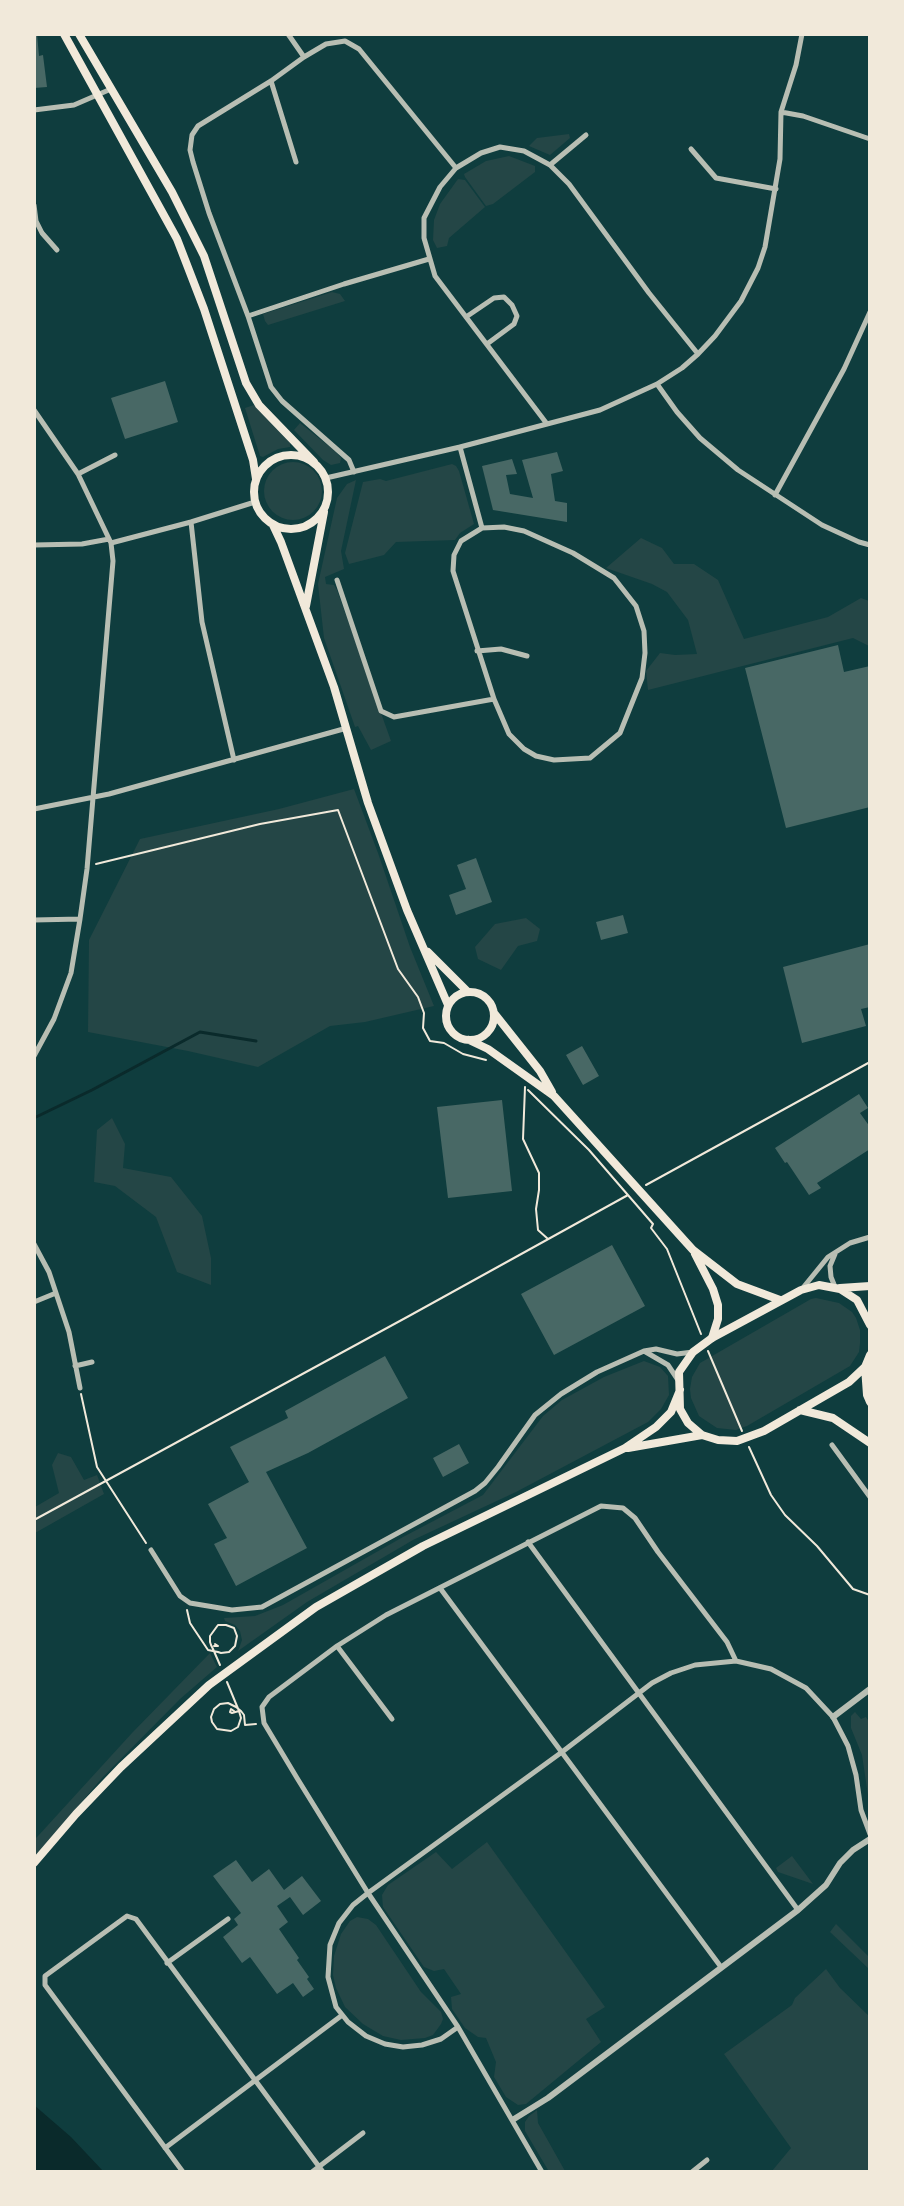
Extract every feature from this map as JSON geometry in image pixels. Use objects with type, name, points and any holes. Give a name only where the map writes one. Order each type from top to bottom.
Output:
[{"type":"highway","points":[[870,1286],[837,1288],[819,1285],[801,1290],[708,1338],[693,1352],[679,1372],[680,1409],[688,1423],[702,1435],[718,1440],[737,1441],[764,1431],[849,1382],[865,1367],[870,1355]]},
{"type":"highway","points":[[837,1288],[857,1300],[870,1325]]},
{"type":"highway","points":[[865,1367],[867,1395],[870,1402]]},
{"type":"highway","points":[[34,1863],[121,1767],[209,1685],[316,1607],[423,1546],[625,1448],[656,1427],[671,1412],[679,1386]]},
{"type":"highway","points":[[800,1410],[833,1418],[870,1443]]},
{"type":"highway","points":[[625,1448],[702,1435]]},
{"type":"main road","points":[[64,34],[182,249],[253,460],[256,479]]},
{"type":"main road","points":[[79,34],[172,192],[204,256],[246,383],[260,405],[314,462],[326,478],[328,498],[305,607]]},
{"type":"main road","points":[[314,462],[303,456],[292,454],[270,461],[261,469],[256,479],[253,490],[255,502],[259,511],[273,525],[281,542],[347,728],[368,803],[407,910],[448,1005],[446,1018],[450,1030],[462,1039],[488,1049],[554,1096],[693,1250],[737,1284],[780,1300]]},
{"type":"main road","points":[[273,525],[284,528],[302,527],[318,518],[325,507]]},
{"type":"main road","points":[[425,949],[468,992],[486,997],[494,1013],[540,1071],[554,1096]]},
{"type":"main road","points":[[448,1005],[456,996],[468,992]]},
{"type":"main road","points":[[469,1040],[485,1035],[491,1029],[494,1013]]},
{"type":"main road","points":[[693,1250],[713,1289],[718,1305],[718,1319],[708,1338]]},
{"type":"street","points":[[288,34],[304,57]]},
{"type":"street","points":[[326,478],[460,447],[600,410],[657,384],[682,368],[698,354],[715,336],[741,301],[758,268],[765,247],[780,159],[781,112],[796,65],[802,34]]},
{"type":"street","points":[[354,472],[349,460],[282,401],[271,387],[248,315],[209,213],[190,150],[192,135],[198,126],[271,81],[304,57],[326,44],[345,41],[359,50],[456,168]]},
{"type":"street","points":[[271,81],[296,162]]},
{"type":"street","points":[[34,111],[74,105],[111,89]]},
{"type":"street","points":[[781,112],[813,119],[870,139]]},
{"type":"street","points":[[550,165],[586,135]]},
{"type":"street","points":[[547,424],[435,276],[429,259],[424,238],[424,218],[440,187],[456,168],[481,153],[500,147],[524,151],[550,165],[569,184],[642,284],[698,354]]},
{"type":"street","points":[[691,149],[716,178],[776,189]]},
{"type":"street","points":[[34,205],[36,221],[42,233],[57,250]]},
{"type":"street","points":[[248,315],[429,259]]},
{"type":"street","points":[[466,317],[495,298],[504,297],[512,305],[517,316],[514,324],[487,344]]},
{"type":"street","points":[[775,495],[844,369],[870,312]]},
{"type":"street","points":[[657,384],[700,438],[738,470],[822,525],[870,545]]},
{"type":"street","points":[[34,410],[78,474],[110,541],[113,561],[87,869],[80,919],[71,973],[54,1019],[34,1056]]},
{"type":"street","points":[[460,447],[482,528]]},
{"type":"street","points":[[78,474],[115,455]]},
{"type":"street","points":[[34,545],[110,541],[191,522],[255,502]]},
{"type":"street","points":[[191,522],[202,622],[234,760]]},
{"type":"street","points":[[504,527],[524,531],[573,553],[614,578],[636,606],[644,631],[645,653],[642,678],[620,733],[590,758],[554,760],[536,756],[524,749],[509,735],[477,651],[453,571],[454,555],[461,541],[482,528],[504,527]]},
{"type":"street","points":[[337,580],[381,711],[394,717],[494,699]]},
{"type":"street","points":[[477,651],[501,649],[526,656]]},
{"type":"street","points":[[34,809],[109,794],[347,728]]},
{"type":"street","points":[[34,920],[80,919]]},
{"type":"street","points":[[801,1290],[828,1257],[837,1250],[870,1237]]},
{"type":"street","points":[[34,1244],[49,1272],[69,1332],[80,1388]]},
{"type":"street","points":[[837,1250],[830,1266],[831,1277],[837,1288]]},
{"type":"street","points":[[34,1302],[56,1293]]},
{"type":"street","points":[[151,1550],[180,1596],[190,1603],[202,1607],[232,1610],[262,1607],[475,1491],[484,1483],[535,1415],[547,1404],[597,1372],[656,1348],[677,1354],[693,1352]]},
{"type":"street","points":[[644,1351],[668,1365],[679,1386]]},
{"type":"street","points":[[75,1366],[92,1362]]},
{"type":"street","points":[[832,1445],[870,1497]]},
{"type":"street","points":[[542,2172],[514,2119],[458,2027],[368,1893],[264,1723],[261,1713],[266,1700],[337,1646],[386,1615],[601,1506],[623,1508],[635,1518],[727,1642],[735,1660]]},
{"type":"street","points":[[528,1542],[798,1910]]},
{"type":"street","points":[[440,1588],[722,1967]]},
{"type":"street","points":[[337,1646],[392,1719]]},
{"type":"street","points":[[458,2027],[441,2038],[422,2045],[403,2047],[385,2044],[366,2036],[341,2016],[332,1997],[328,1977],[330,1945],[339,1923],[368,1893],[562,1752],[652,1683],[683,1668],[707,1662],[735,1660],[771,1669],[795,1681],[816,1697],[833,1717],[845,1739],[853,1762],[861,1810],[870,1834]]},
{"type":"street","points":[[833,1717],[870,1689]]},
{"type":"street","points":[[514,2119],[548,2098],[798,1910],[826,1885],[840,1863],[853,1850],[870,1839]]},
{"type":"street","points":[[183,2172],[45,1985],[45,1976],[127,1917],[136,1920],[321,2169]]},
{"type":"street","points":[[167,1963],[228,1919]]},
{"type":"street","points":[[165,2148],[341,2016]]},
{"type":"street","points":[[312,2172],[321,2169],[363,2133]]},
{"type":"street","points":[[692,2172],[707,2160]]},
{"type":"path","points":[[87,869],[97,863],[260,824],[338,810],[398,969],[421,1005],[424,1013],[423,1028],[430,1041],[444,1043],[463,1054],[486,1060]]},
{"type":"path","points":[[642,1187],[870,1062]]},
{"type":"path","points":[[519,1082],[589,1150],[653,1224],[651,1228],[667,1249],[690,1307],[708,1338]]},
{"type":"path","points":[[525,1087],[523,1139],[539,1173],[536,1209],[538,1230],[548,1239]]},
{"type":"path","points":[[34,1520],[632,1193]]},
{"type":"path","points":[[707,1349],[742,1432]]},
{"type":"path","points":[[80,1388],[97,1467],[151,1550]]},
{"type":"path","points":[[747,1442],[771,1495],[785,1515],[817,1546],[853,1589],[870,1595]]},
{"type":"path","points":[[180,1596],[190,1623],[208,1650],[230,1652],[236,1646],[237,1636],[234,1628],[219,1625],[210,1636],[213,1646]]},
{"type":"path","points":[[234,1712],[239,1711],[241,1718],[238,1726],[231,1731],[217,1729],[212,1722],[214,1709],[220,1704],[231,1705],[244,1715],[245,1725],[264,1723]]},
{"type":"shaded area","points":[[569,134],[570,138],[550,155],[529,146],[537,138]]},
{"type":"shaded area","points":[[509,156],[535,166],[535,172],[493,204],[486,206],[464,174],[486,161]]},
{"type":"shaded area","points":[[458,179],[465,180],[485,207],[449,238],[447,246],[437,248],[433,240],[434,220],[440,204]]},
{"type":"shaded area","points":[[332,292],[340,294],[345,301],[268,325],[265,321],[263,314]]},
{"type":"shaded area","points":[[254,405],[290,443],[290,447],[278,449],[263,457],[260,456],[245,408]]},
{"type":"shaded area","points":[[300,423],[335,451],[341,458],[340,463],[331,465],[323,460],[294,430]]},
{"type":"shaded area","points":[[293,462],[304,464],[317,475],[322,491],[320,502],[309,515],[293,520],[282,518],[269,507],[264,491],[266,480],[277,467]]},
{"type":"shaded area","points":[[452,464],[459,471],[474,524],[460,533],[455,540],[396,542],[384,555],[349,564],[345,553],[363,482],[380,479],[386,481]]},
{"type":"shaded area","points":[[356,480],[341,551],[344,569],[325,577],[326,584],[334,585],[337,590],[391,741],[371,750],[358,726],[355,727],[324,638],[318,584],[337,498],[347,484]]},
{"type":"shaded area","points":[[641,538],[662,548],[674,564],[694,564],[718,580],[744,639],[828,617],[861,598],[869,601],[869,646],[853,638],[648,690],[646,671],[660,653],[697,654],[688,620],[667,592],[652,584],[606,568]]},
{"type":"shaded area","points":[[354,789],[410,947],[434,1006],[365,1022],[330,1026],[258,1067],[88,1032],[89,940],[140,839],[279,809]]},
{"type":"shaded area","points":[[526,918],[540,929],[537,941],[518,946],[501,970],[478,959],[475,947],[495,924]]},
{"type":"shaded area","points":[[112,1118],[125,1144],[123,1168],[171,1177],[202,1216],[211,1258],[211,1285],[177,1272],[156,1217],[115,1186],[94,1182],[97,1130]]},
{"type":"shaded area","points":[[816,1298],[839,1303],[852,1312],[856,1318],[860,1330],[859,1352],[850,1366],[747,1426],[736,1430],[717,1428],[699,1416],[691,1398],[690,1389],[692,1377],[700,1363]]},
{"type":"shaded area","points":[[644,1361],[660,1367],[668,1376],[669,1395],[661,1409],[648,1422],[516,1492],[413,1540],[307,1602],[238,1651],[242,1640],[240,1631],[224,1618],[255,1616],[283,1605],[483,1495],[543,1416],[562,1400],[604,1377]]},
{"type":"shaded area","points":[[58,1453],[71,1457],[84,1480],[97,1475],[104,1494],[35,1533],[35,1507],[59,1493],[52,1465]]},
{"type":"shaded area","points":[[210,1653],[217,1667],[180,1699],[102,1778],[35,1857],[34,1840],[132,1733]]},
{"type":"shaded area","points":[[855,1712],[861,1719],[866,1717],[869,1722],[869,1802],[862,1755],[851,1728],[851,1716]]},
{"type":"shaded area","points":[[487,1842],[605,2007],[586,2019],[601,2042],[526,2104],[518,2105],[506,2097],[494,2077],[496,2062],[486,2038],[478,2037],[465,2028],[452,2009],[451,1997],[461,1994],[444,1969],[434,1971],[424,1967],[383,1907],[382,1895],[388,1885],[436,1852],[452,1869]]},
{"type":"shaded area","points":[[792,1856],[813,1884],[778,1872],[776,1868]]},
{"type":"shaded area","points":[[357,1917],[368,1919],[376,1925],[421,1992],[441,2012],[443,2019],[433,2035],[401,2040],[383,2036],[363,2024],[345,2007],[333,1975],[334,1956],[341,1934],[350,1921]]},
{"type":"shaded area","points":[[836,1924],[869,1957],[869,1969],[830,1932]]},
{"type":"shaded area","points":[[826,1969],[840,1988],[869,2016],[869,2171],[772,2171],[791,2148],[724,2054],[792,2005],[795,1998]]},
{"type":"shaded area","points":[[34,2105],[71,2137],[103,2171],[35,2171]]},
{"type":"shaded area","points":[[537,2110],[538,2123],[565,2171],[548,2170],[525,2131],[525,2122]]},
{"type":"building","points":[[34,34],[37,34],[39,56],[43,55],[47,87],[34,88]]},
{"type":"building","points":[[165,381],[178,422],[125,439],[111,398]]},
{"type":"building","points":[[557,452],[563,471],[551,474],[555,501],[567,503],[567,522],[493,510],[482,466],[512,459],[517,474],[506,475],[510,494],[533,498],[522,460]]},
{"type":"building","points":[[838,645],[844,672],[870,666],[870,807],[786,828],[745,668]]},
{"type":"building","points":[[476,858],[492,902],[456,915],[449,895],[466,889],[457,865]]},
{"type":"building","points":[[623,915],[628,933],[601,940],[596,922]]},
{"type":"building","points":[[870,944],[870,1007],[861,1009],[866,1026],[802,1043],[783,967]]},
{"type":"building","points":[[582,1046],[599,1076],[583,1085],[566,1055]]},
{"type":"building","points":[[859,1094],[868,1108],[860,1113],[870,1127],[870,1149],[817,1183],[821,1188],[809,1195],[775,1148]]},
{"type":"building","points":[[502,1100],[512,1191],[448,1198],[437,1107]]},
{"type":"building","points":[[612,1245],[645,1306],[554,1355],[521,1294]]},
{"type":"building","points":[[385,1356],[408,1398],[308,1453],[266,1472],[307,1548],[236,1586],[214,1544],[227,1538],[208,1504],[249,1482],[230,1447],[288,1418],[285,1411]]},
{"type":"building","points":[[459,1444],[469,1463],[443,1477],[433,1458]]},
{"type":"building","points":[[236,1860],[252,1882],[269,1869],[284,1890],[302,1876],[321,1901],[303,1915],[290,1897],[277,1906],[288,1922],[279,1929],[299,1958],[297,1960],[314,1989],[303,1997],[293,1983],[277,1994],[250,1957],[242,1963],[223,1937],[238,1925],[234,1919],[241,1913],[213,1876]]},
{"type":"waterway","points":[[34,1118],[92,1090],[200,1032],[256,1041]]}]
